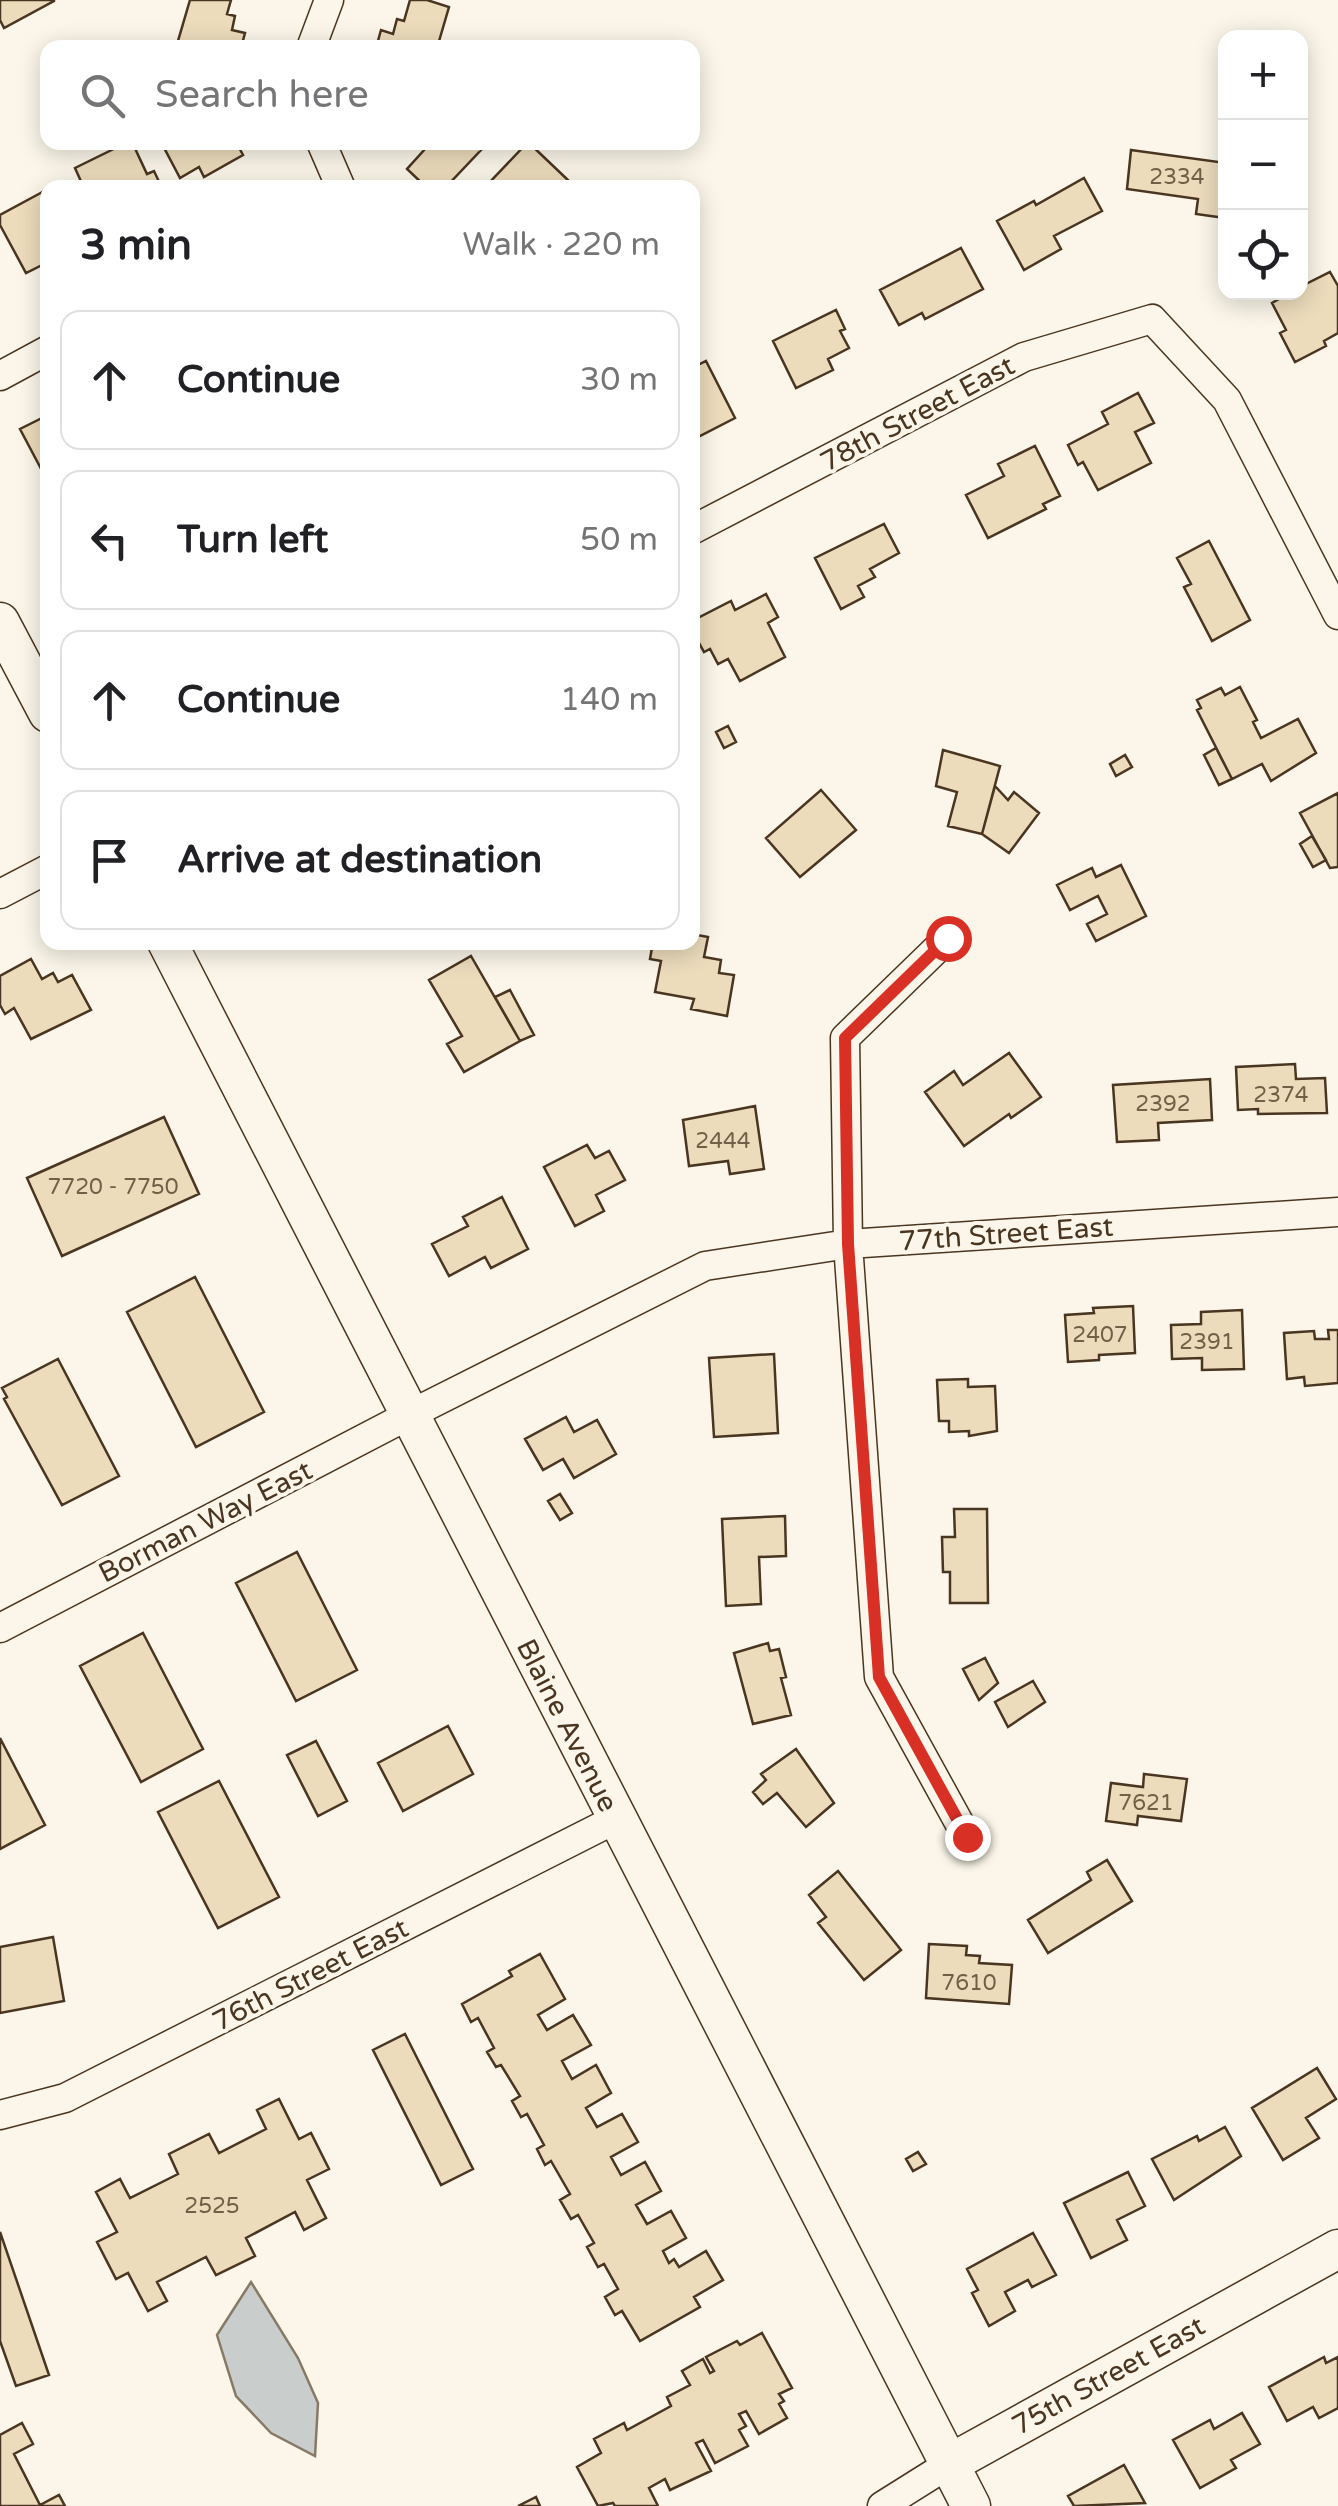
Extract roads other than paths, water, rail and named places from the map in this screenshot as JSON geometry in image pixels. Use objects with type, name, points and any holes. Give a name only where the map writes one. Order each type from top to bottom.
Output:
[{"type":"street","points":[[314,40],[329,0]]},
{"type":"street","points":[[324,150],[338,180]]},
{"type":"street","name":"78th Street East","points":[[700,526],[1024,357],[1152,319],[1227,400],[1338,615]]},
{"type":"street","points":[[0,376],[40,354]]},
{"type":"street","points":[[0,622],[40,698]]},
{"type":"street","points":[[0,894],[40,873]]},
{"type":"street","points":[[948,938],[845,1038],[848,1244],[879,1677],[967,1837]]},
{"type":"street","name":"Blaine Avenue","points":[[171,950],[971,2506]]},
{"type":"street","name":"77th Street East","points":[[411,1414],[706,1266],[848,1244],[1338,1212]]},
{"type":"street","name":"Borman Way East","points":[[0,1628],[411,1414]]},
{"type":"street","name":"76th Street East","points":[[0,2116],[65,2098],[616,1819]]},
{"type":"street","name":"75th Street East","points":[[882,2506],[949,2464],[1338,2249]]}]
